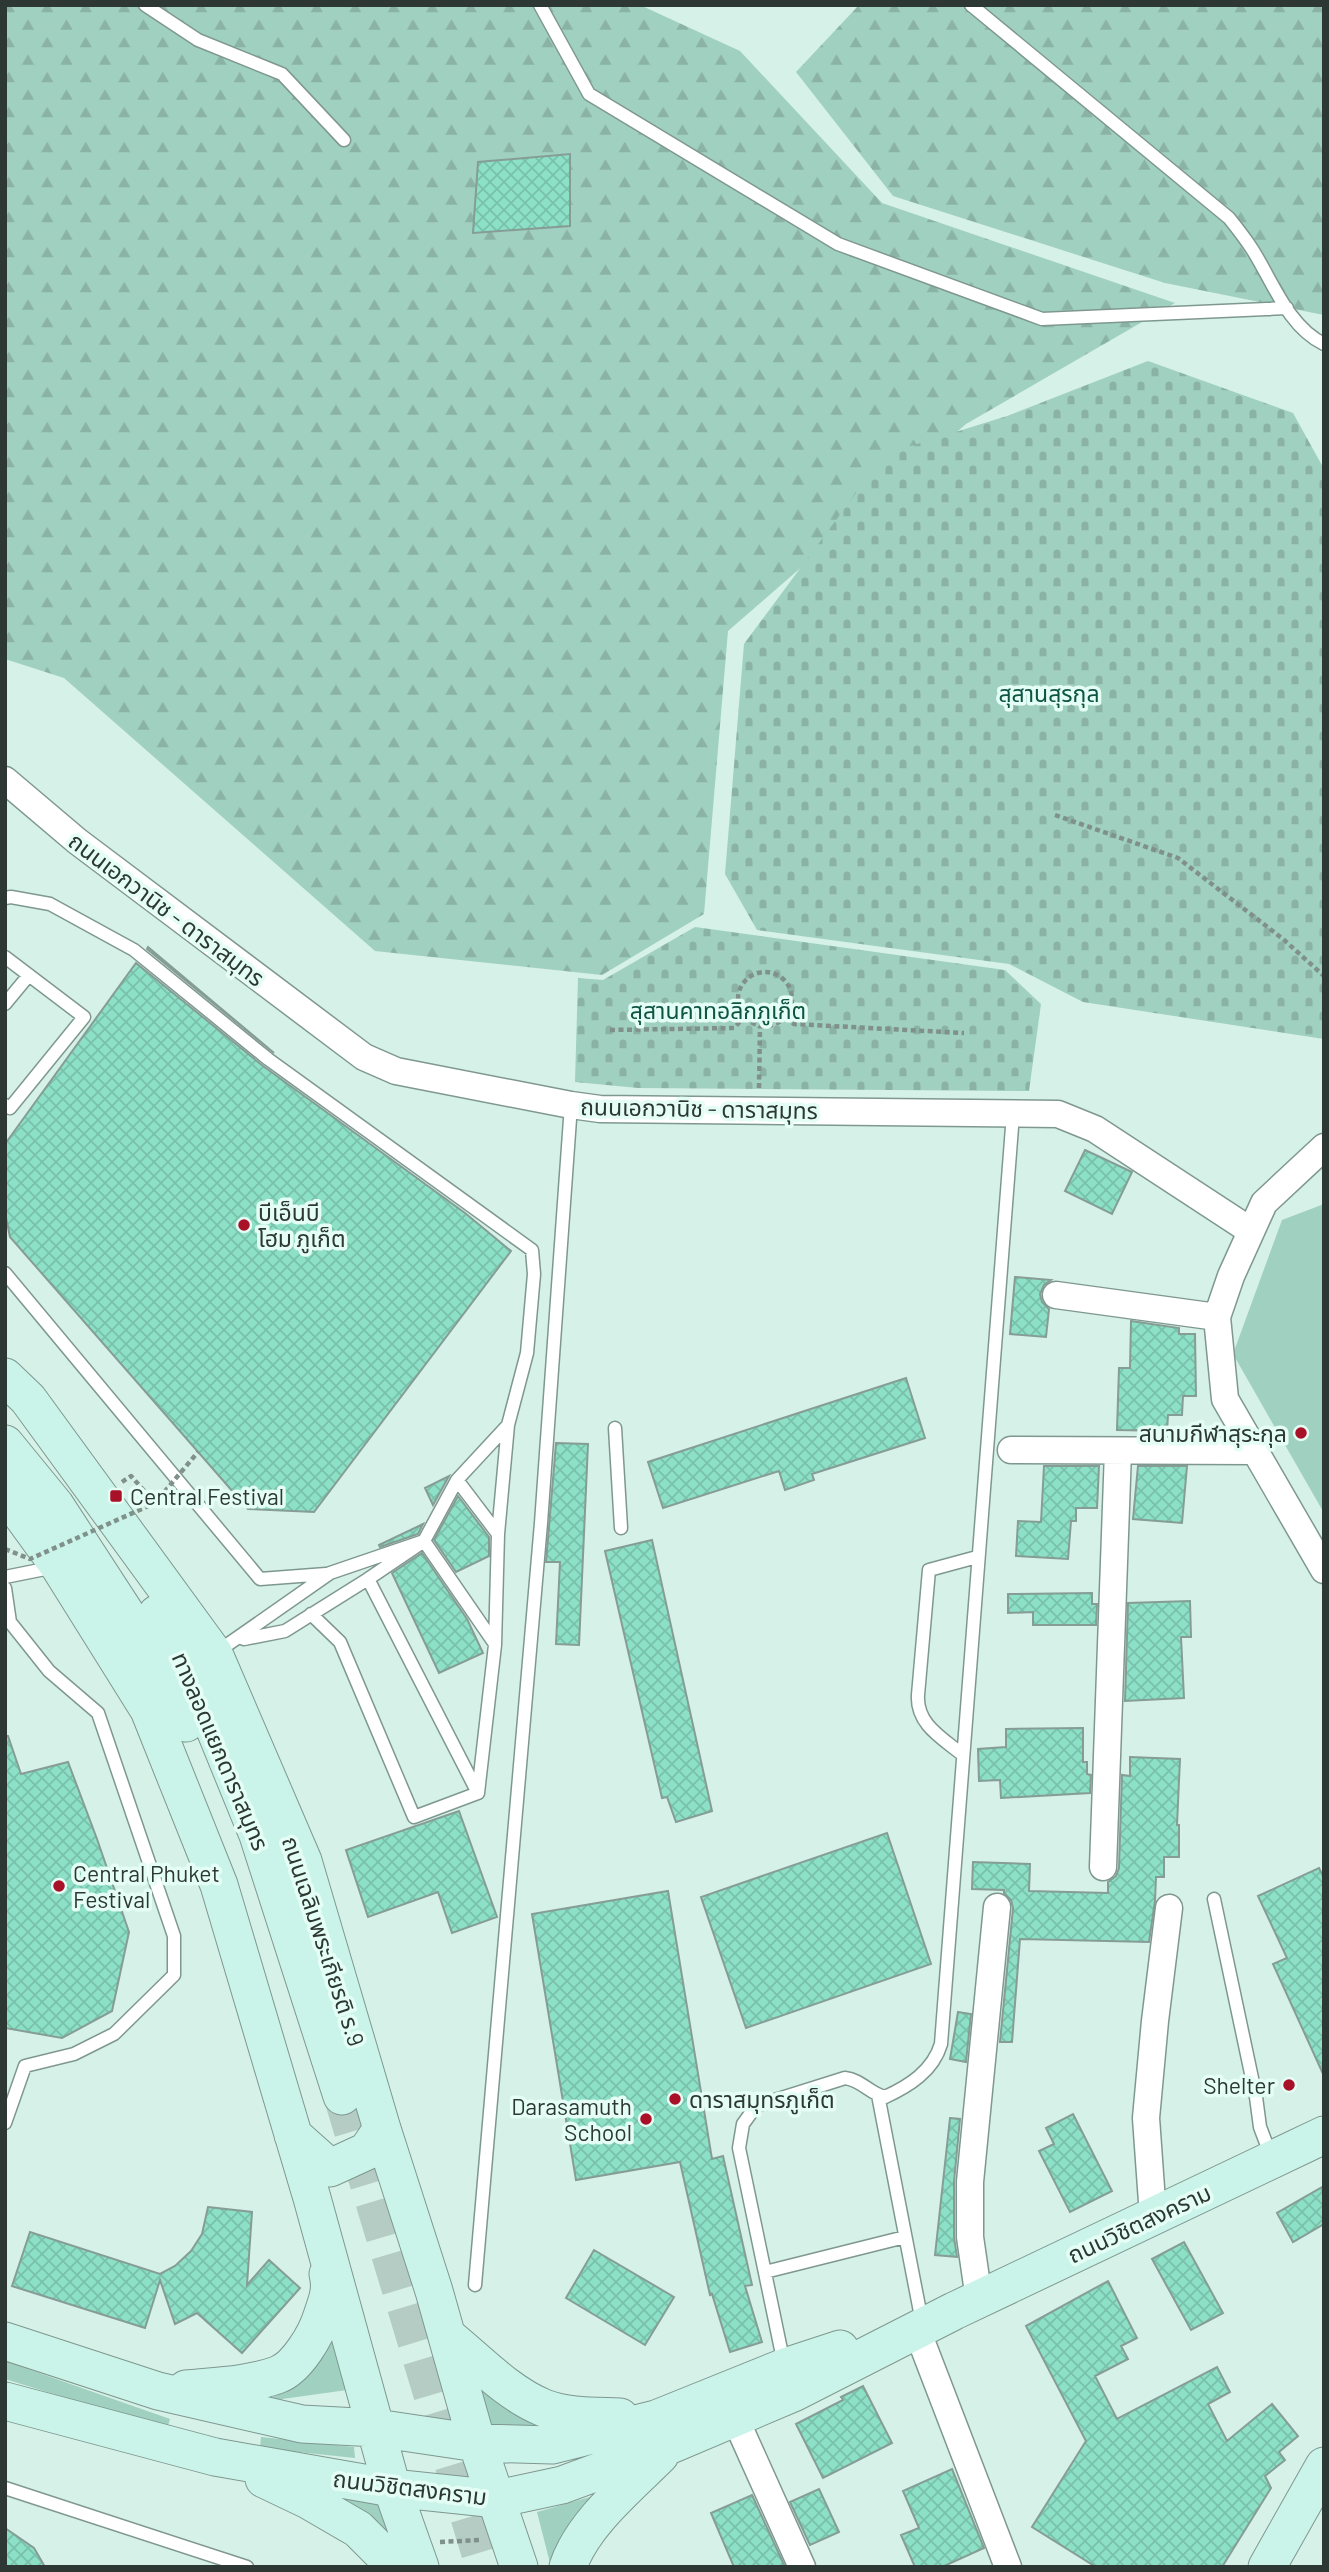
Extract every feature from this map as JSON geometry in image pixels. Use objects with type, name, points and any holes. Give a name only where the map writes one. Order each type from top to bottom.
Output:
[{"type":"main road","name":"ถนนเฉลิมพระเกียรติ ร.9","points":[[5,1377],[28,1399],[224,1648],[303,1861],[477,2443],[519,2567]]},
{"type":"main road","name":"ทางลอดแยกดาราสมุทร","points":[[5,1408],[26,1427],[112,1541],[187,1661],[258,1835],[332,2099],[256,1903],[211,1777],[163,1671],[55,1505],[5,1444]]},
{"type":"main road","points":[[5,1492],[59,1566],[149,1710],[219,1885],[312,2198],[392,2488],[420,2567]]},
{"type":"main road","points":[[293,2135],[330,2168],[368,2151],[382,2129]]},
{"type":"main road","name":"ถนนวิชิตสงคราม","points":[[5,2341],[158,2391],[302,2424],[376,2428],[477,2443],[552,2445],[662,2433],[735,2418],[793,2393],[943,2315],[1324,2134]]},
{"type":"main road","points":[[158,2391],[231,2385],[280,2374],[300,2356],[317,2333],[331,2287],[312,2198]]},
{"type":"main road","name":"ถนนวิชิตสงคราม","points":[[5,2401],[209,2455],[392,2488],[497,2499],[562,2485],[785,2367],[943,2315]]},
{"type":"main road","points":[[447,2336],[517,2394],[545,2408],[662,2433],[596,2520],[570,2558],[568,2567]]},
{"type":"main road","points":[[213,2404],[209,2455],[308,2500],[358,2529],[396,2567]]},
{"type":"main road","points":[[1267,2567],[1324,2466]]},
{"type":"street","name":"ถนนเอกวานิช - ดาราสมุทร","points":[[5,780],[76,841],[364,1057],[396,1071],[600,1109],[1058,1114],[1095,1129],[1251,1231]]},
{"type":"street","points":[[1324,1147],[1264,1203],[1231,1276],[1217,1317],[1225,1399],[1324,1570]]},
{"type":"street","points":[[1056,1295],[1217,1317]]},
{"type":"street","points":[[1011,1450],[1254,1451]]},
{"type":"street","points":[[1103,1867],[1118,1451]]},
{"type":"street","points":[[997,1907],[970,2182],[970,2237],[943,2315],[1009,2567]]},
{"type":"street","points":[[1153,2216],[1146,2118],[1169,1908]]},
{"type":"street","points":[[735,2418],[802,2567]]},
{"type":"lane","points":[[145,5],[198,40],[282,74],[344,140]]},
{"type":"lane","points":[[540,5],[589,94],[838,244],[1042,319],[1287,308]]},
{"type":"lane","points":[[971,5],[1229,218],[1251,247],[1287,308],[1303,329],[1324,344]]},
{"type":"lane","points":[[5,898],[50,904],[134,950],[268,1059],[532,1250],[534,1274],[527,1353],[508,1425],[498,1534],[495,1644],[478,1793]]},
{"type":"lane","points":[[5,957],[84,1017],[9,1108],[5,1105]]},
{"type":"lane","points":[[5,1004],[29,975]]},
{"type":"lane","points":[[475,2285],[540,1536],[572,1105]]},
{"type":"lane","points":[[785,2367],[739,2148],[740,2135],[748,2114],[756,2106],[845,2078],[862,2083],[885,2097],[921,2076],[935,2059],[941,2044],[1013,1114]]},
{"type":"lane","points":[[5,1273],[260,1579],[330,1573],[424,1541]]},
{"type":"lane","points":[[224,1648],[256,1635],[285,1631],[424,1541],[457,1480],[508,1425]]},
{"type":"lane","points":[[615,1428],[621,1528]]},
{"type":"lane","points":[[457,1480],[498,1534]]},
{"type":"lane","points":[[424,1541],[495,1644]]},
{"type":"lane","points":[[962,1755],[923,1720],[917,1706],[929,1570],[977,1558]]},
{"type":"lane","points":[[5,1577],[59,1566]]},
{"type":"lane","points":[[224,1648],[274,1610],[330,1573]]},
{"type":"lane","points":[[368,1579],[478,1793]]},
{"type":"lane","points":[[5,1588],[10,1622],[49,1671],[98,1713],[174,1937],[174,1975],[114,2034],[74,2054],[25,2066],[5,2123]]},
{"type":"lane","points":[[311,1614],[340,1642],[414,1818],[478,1793]]},
{"type":"lane","points":[[1214,1899],[1260,2127],[1272,2159]]},
{"type":"lane","points":[[878,2095],[905,2237],[943,2315]]},
{"type":"lane","points":[[765,2272],[905,2237]]},
{"type":"lane","points":[[5,2488],[247,2567]]},
{"type":"path","points":[[1055,815],[1178,858],[1283,939],[1324,976]]},
{"type":"path","points":[[763,972],[780,976],[791,991],[793,1000],[786,1017],[778,1023],[760,1026],[744,1017],[738,1001],[739,993],[748,979],[763,972]]},
{"type":"path","points":[[610,1030],[734,1028],[744,1017]]},
{"type":"path","points":[[786,1017],[793,1024],[964,1033]]},
{"type":"path","points":[[758,1110],[760,1026]]},
{"type":"path","points":[[5,1549],[30,1559],[155,1503],[198,1452]]},
{"type":"path","points":[[119,1485],[131,1476],[155,1503]]},
{"type":"green space","points":[[5,5],[640,5],[740,51],[882,203],[1175,303],[966,424],[728,631],[704,914],[602,975],[375,951],[64,678],[5,659]]},
{"type":"green space","points":[[859,5],[1324,5],[1324,315],[1165,283],[893,196],[796,72]]},
{"type":"green space","name":"สุสานสุรกุล","points":[[1148,361],[1293,413],[1324,469],[1324,1039],[1083,1002],[1009,964],[757,930],[725,874],[744,644],[885,454],[1007,416]]},
{"type":"green space","name":"สุสานคาทอลิกภูเก็ต","points":[[695,927],[1005,970],[1041,1004],[1029,1091],[638,1088],[575,1082],[578,978],[603,980]]},
{"type":"green space","name":"สนามกีฬาสุระกุล","points":[[1324,1204],[1324,1513],[1233,1354],[1282,1220]]},
{"type":"green space","points":[[332,2337],[347,2390],[268,2401],[297,2379]]},
{"type":"green space","points":[[5,2361],[170,2419],[167,2429],[5,2379]]},
{"type":"green space","points":[[479,2389],[556,2426],[492,2429]]},
{"type":"green space","points":[[261,2437],[354,2447],[355,2458],[260,2448]]},
{"type":"green space","points":[[312,2487],[383,2498],[409,2563]]},
{"type":"green space","points":[[618,2489],[551,2567],[537,2512]]},
{"type":"building","points":[[570,154],[570,226],[473,233],[478,162]]},
{"type":"building","points":[[148,947],[274,1053],[147,949]]},
{"type":"building","name":"บีเอ็นบี โฮม ภูเก็ต","points":[[136,963],[263,1066],[465,1213],[511,1251],[314,1512],[248,1509],[10,1237],[5,1213],[5,1144]]},
{"type":"building","points":[[1085,1150],[1132,1172],[1112,1214],[1065,1191]]},
{"type":"building","points":[[1015,1277],[1051,1280],[1044,1285],[1040,1294],[1042,1302],[1049,1309],[1046,1337],[1010,1334]]},
{"type":"building","points":[[1131,1321],[1179,1328],[1179,1334],[1195,1334],[1196,1396],[1183,1396],[1182,1415],[1168,1415],[1167,1431],[1117,1430],[1119,1368],[1130,1368]]},
{"type":"building","points":[[906,1378],[925,1438],[812,1474],[814,1480],[785,1490],[779,1471],[663,1508],[648,1462]]},
{"type":"building","points":[[556,1443],[588,1444],[579,1645],[556,1644],[560,1562],[546,1562]]},
{"type":"building","points":[[1044,1466],[1099,1466],[1097,1508],[1076,1508],[1076,1521],[1071,1521],[1068,1559],[1016,1556],[1018,1521],[1041,1522]]},
{"type":"building","points":[[1138,1466],[1187,1466],[1182,1523],[1133,1519]]},
{"type":"building","points":[[449,1476],[433,1505],[425,1488]]},
{"type":"building","points":[[458,1496],[489,1537],[489,1556],[456,1572],[434,1540]]},
{"type":"building","points":[[423,1524],[418,1534],[380,1547],[379,1545]]},
{"type":"building","points":[[652,1540],[712,1811],[676,1822],[667,1797],[662,1798],[605,1551]]},
{"type":"building","points":[[422,1553],[467,1619],[483,1653],[439,1673],[392,1573]]},
{"type":"building","points":[[1092,1593],[1092,1604],[1097,1604],[1096,1625],[1033,1625],[1033,1612],[1008,1613],[1008,1594]]},
{"type":"building","points":[[1190,1601],[1191,1637],[1181,1637],[1184,1698],[1125,1701],[1128,1603]]},
{"type":"building","points":[[1083,1728],[1083,1762],[1087,1762],[1087,1774],[1091,1775],[1090,1793],[1001,1798],[1000,1780],[979,1781],[978,1749],[1006,1747],[1006,1729]]},
{"type":"building","name":"Central Phuket Festival","points":[[5,1736],[8,1736],[21,1774],[68,1762],[129,1932],[112,2011],[62,2038],[5,2028]]},
{"type":"building","points":[[1130,1757],[1180,1759],[1177,1825],[1179,1857],[1164,1857],[1164,1877],[1156,1877],[1149,1942],[1020,1939],[1012,2042],[1000,2042],[1013,1908],[1004,1890],[972,1889],[973,1862],[1030,1864],[1029,1891],[1108,1893],[1108,1882],[1116,1876],[1119,1868],[1122,1775],[1130,1776]]},
{"type":"building","points":[[459,1811],[497,1917],[452,1933],[438,1892],[368,1917],[346,1850]]},
{"type":"building","points":[[887,1833],[931,1964],[746,2028],[701,1897]]},
{"type":"building","points":[[1319,1868],[1324,1878],[1324,2076],[1273,1964],[1287,1958],[1258,1896]]},
{"type":"building","points":[[668,1891],[712,2159],[723,2156],[752,2285],[745,2286],[762,2342],[730,2352],[712,2294],[710,2295],[680,2162],[576,2180],[532,1914]]},
{"type":"building","points":[[958,2012],[971,2014],[966,2062],[950,2059]]},
{"type":"building","points":[[1073,2114],[1112,2191],[1070,2212],[1039,2151],[1054,2144],[1046,2128]]},
{"type":"building","points":[[950,2118],[960,2119],[954,2182],[954,2237],[957,2257],[935,2255]]},
{"type":"building","points":[[1324,2186],[1324,2224],[1293,2242],[1277,2213]]},
{"type":"building","points":[[208,2207],[252,2212],[247,2285],[269,2260],[300,2288],[242,2353],[197,2313],[175,2324],[160,2280],[145,2328],[12,2286],[30,2232],[160,2274],[175,2266],[191,2251],[202,2234]]},
{"type":"building","points":[[1184,2242],[1223,2313],[1191,2330],[1152,2259]]},
{"type":"building","points":[[594,2250],[674,2297],[645,2345],[566,2298]]},
{"type":"building","points":[[1108,2281],[1137,2338],[1121,2346],[1128,2359],[1095,2376],[1117,2419],[1217,2367],[1230,2392],[1208,2404],[1227,2441],[1272,2404],[1298,2436],[1279,2452],[1285,2460],[1265,2476],[1271,2488],[1222,2567],[1096,2567],[1032,2527],[1086,2441],[1026,2326]]},
{"type":"building","points":[[863,2386],[892,2443],[823,2478],[796,2424],[843,2400],[841,2397]]},
{"type":"building","points":[[952,2469],[984,2548],[942,2567],[915,2567],[901,2535],[919,2528],[903,2491]]},
{"type":"building","points":[[819,2489],[839,2532],[810,2545],[790,2502]]},
{"type":"building","points":[[752,2495],[785,2567],[734,2567],[711,2513]]},
{"type":"building","points":[[5,2528],[34,2548],[45,2567],[5,2567]]},
{"type":"tunnel","points":[[342,2096],[484,2567]]},
{"type":"place","name":"บีเอ็นบี โฮม ภูเก็ต","points":[[244,1225]]},
{"type":"place","name":"สนามกีฬาสุระกุล","points":[[1301,1433]]},
{"type":"place","name":"Central Festival","points":[[116,1496]]},
{"type":"place","name":"Central Phuket Festival","points":[[59,1886]]},
{"type":"place","name":"Shelter","points":[[1289,2085]]},
{"type":"place","name":"ดาราสมุทรภูเก็ต","points":[[675,2099]]},
{"type":"place","name":"Darasamuth School","points":[[646,2119]]}]
